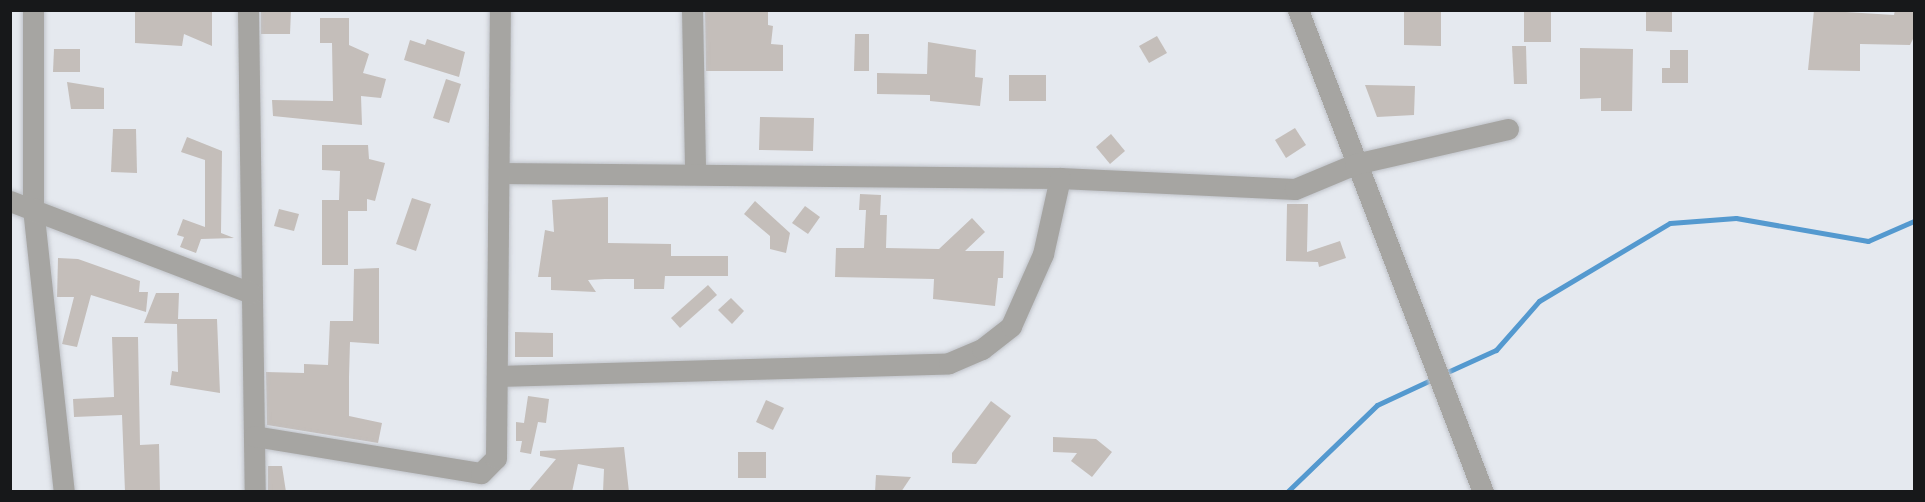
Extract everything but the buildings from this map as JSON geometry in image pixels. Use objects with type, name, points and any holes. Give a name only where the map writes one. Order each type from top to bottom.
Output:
[{"type":"street","points":[[33,10],[33,207],[64,492]]},
{"type":"street","points":[[248,10],[255,492]]},
{"type":"street","points":[[254,436],[481,473],[496,458],[500,10]]},
{"type":"street","points":[[692,10],[694,173]]},
{"type":"street","points":[[1298,10],[1355,164],[1483,492]]},
{"type":"street","points":[[499,173],[1060,178],[1295,189],[1355,164],[1508,129]]},
{"type":"street","points":[[497,376],[949,363],[982,349],[1011,326],[1042,254],[1060,178]]},
{"type":"street","points":[[10,201],[33,207],[251,293]]},
{"type":"waterway","points":[[1443,374],[1496,350],[1539,301],[1670,223],[1736,218],[1868,241],[1914,221]]},
{"type":"waterway","points":[[1287,492],[1377,405],[1435,378]]}]
